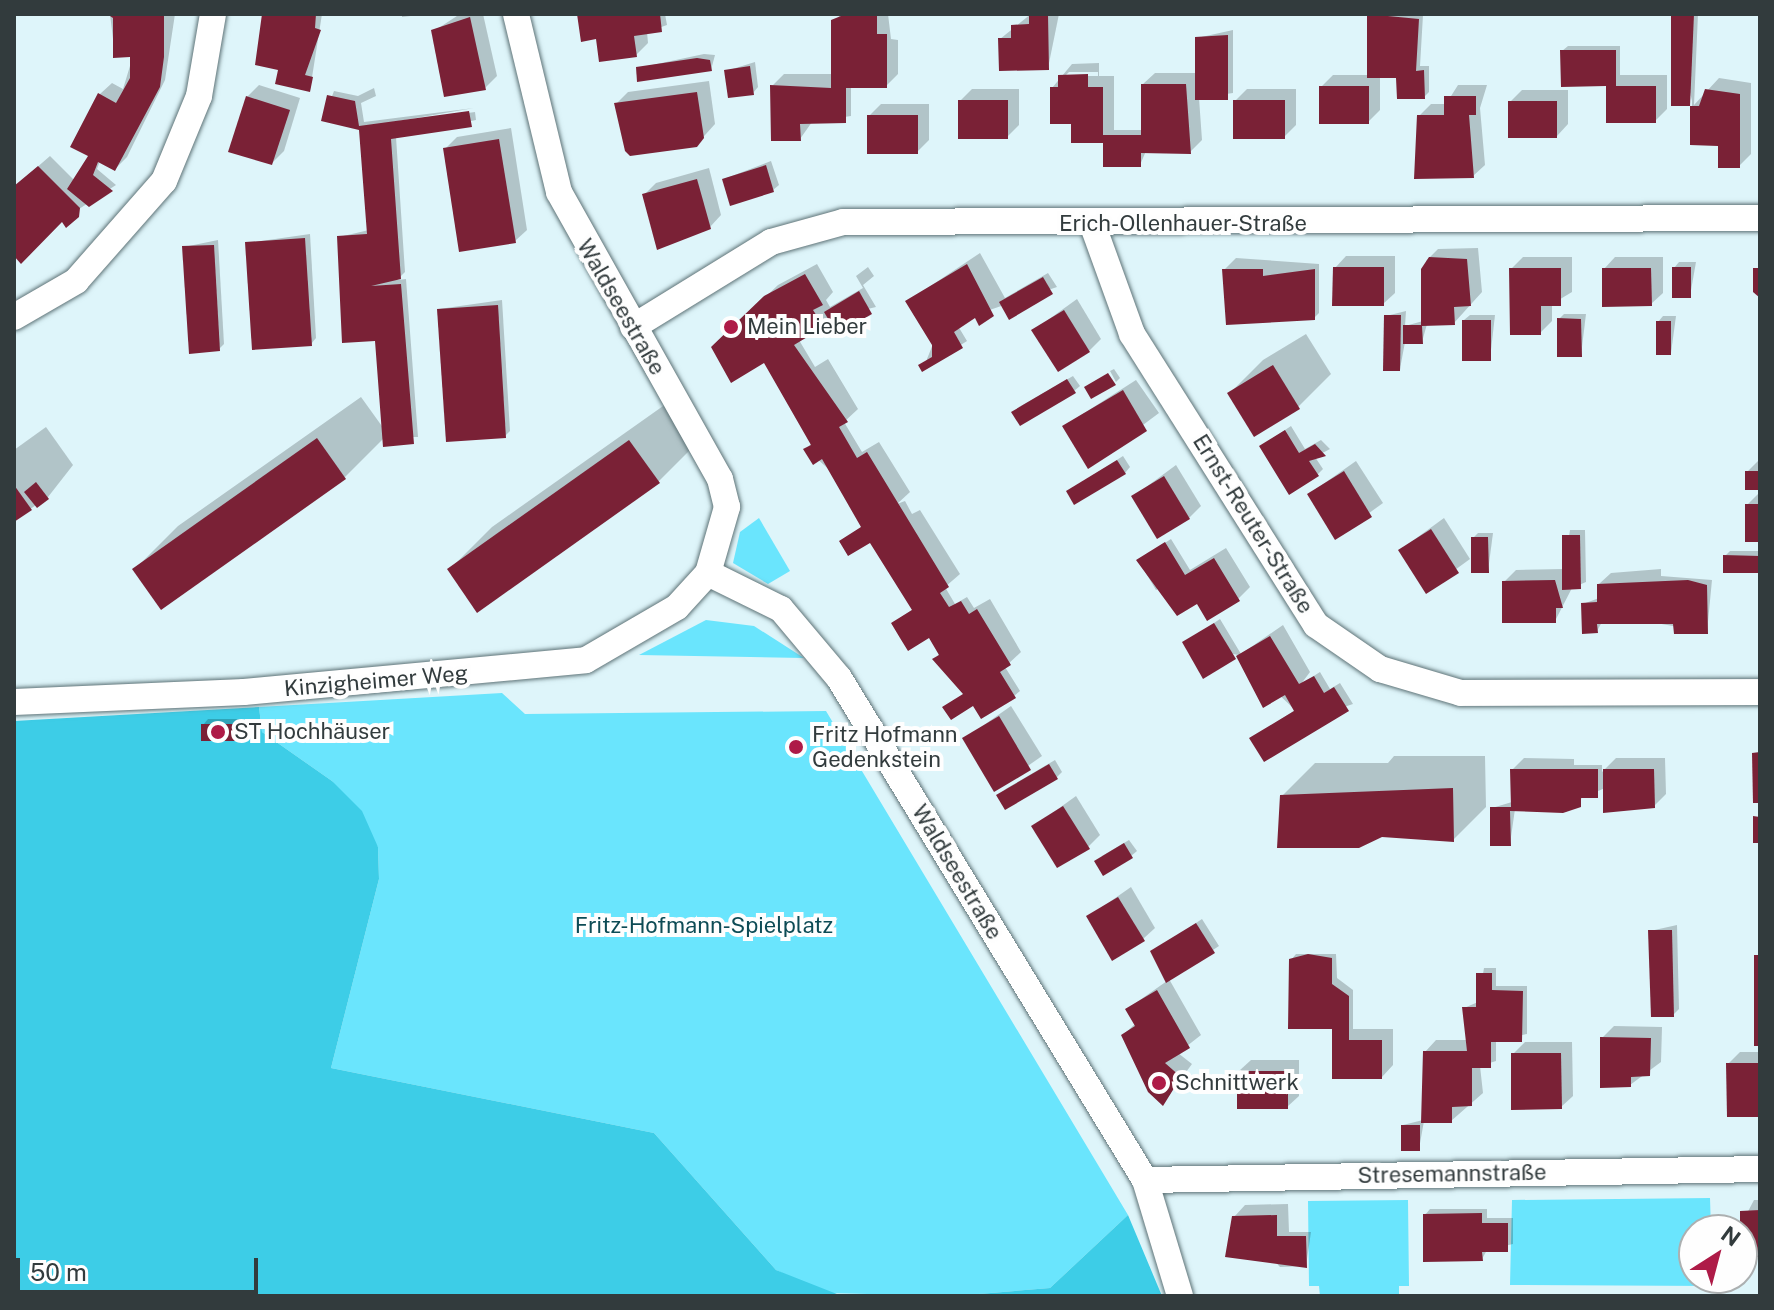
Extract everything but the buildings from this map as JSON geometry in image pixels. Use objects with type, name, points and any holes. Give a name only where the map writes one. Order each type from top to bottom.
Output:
[{"type":"street","points":[[14,317],[76,281],[164,181],[199,96],[213,14]]},
{"type":"street","name":"Waldseestraße","points":[[516,14],[559,192],[720,479],[725,519],[708,573],[781,609],[839,678],[1145,1180],[1180,1296]]},
{"type":"street","name":"Erich-Ollenhauer-Straße","points":[[633,327],[771,242],[843,222],[1093,226],[1760,218]]},
{"type":"street","name":"Ernst-Reuter-Straße","points":[[1093,226],[1132,334],[1316,625],[1380,669],[1461,693],[1760,692]]},
{"type":"street","name":"Kinzigheimer Weg","points":[[14,702],[257,691],[586,660],[677,607],[708,573]]},
{"type":"street","name":"Stresemannstraße","points":[[1145,1180],[1760,1169]]},
{"type":"green space","points":[[759,518],[790,571],[768,584],[733,563],[740,532]]},
{"type":"green space","points":[[706,620],[754,626],[804,658],[639,655]]},
{"type":"green space","name":"Fritz-Hofmann-Spielplatz","points":[[502,693],[525,714],[826,711],[1128,1215],[1050,1288],[955,1296],[824,1293],[776,1270],[654,1133],[331,1068],[379,879],[378,847],[332,781],[262,732],[259,707]]},
{"type":"green space","points":[[1710,1198],[1710,1214],[1678,1214],[1678,1286],[1510,1285],[1512,1200]]},
{"type":"green space","points":[[1408,1200],[1409,1286],[1399,1286],[1399,1296],[1320,1296],[1319,1286],[1309,1286],[1308,1201]]},
{"type":"shaded area","points":[[259,707],[262,732],[332,781],[362,811],[378,847],[379,879],[331,1068],[654,1133],[776,1270],[842,1296],[14,1296],[14,721]]},
{"type":"shaded area","points":[[1128,1215],[1162,1296],[955,1296],[1050,1288]]},
{"type":"place","name":"Mein Lieber","points":[[731,327]]},
{"type":"place","name":"ST Hochhäuser","points":[[218,732]]},
{"type":"place","name":"Fritz Hofmann Gedenkstein","points":[[796,747]]},
{"type":"place","name":"Schnittwerk","points":[[1159,1083]]}]
